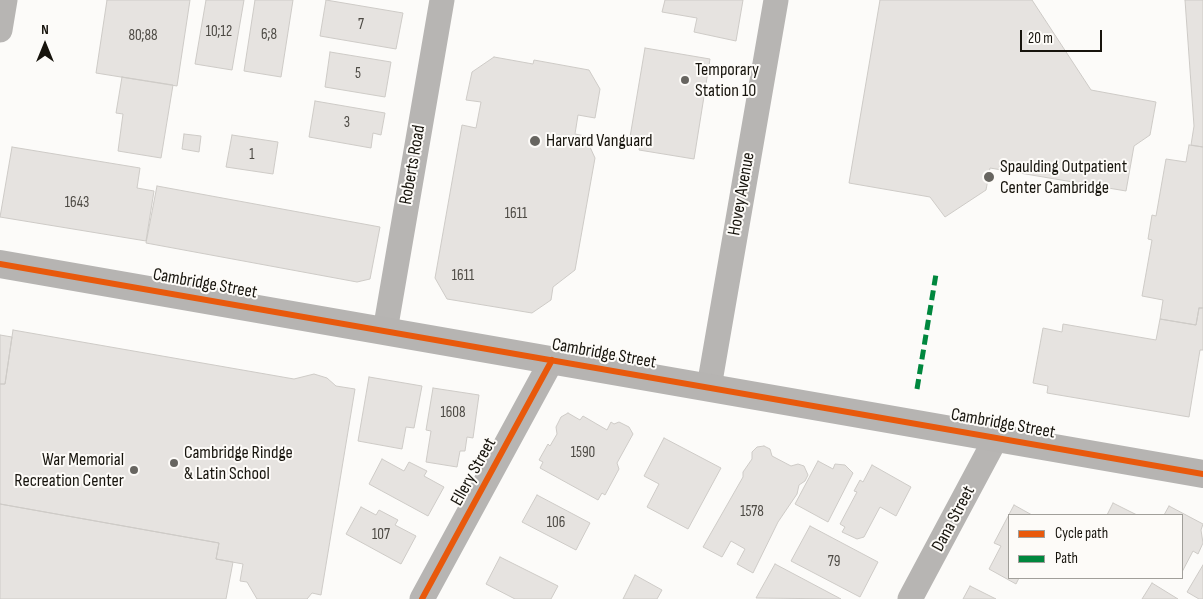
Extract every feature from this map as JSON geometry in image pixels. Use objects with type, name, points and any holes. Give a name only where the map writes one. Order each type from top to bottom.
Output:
[{"type":"main road","name":"Cambridge Street","points":[[0,264],[1203,474]]},
{"type":"street","points":[[0,30],[5,0]]},
{"type":"street","name":"Roberts Road","points":[[385,331],[442,0]]},
{"type":"street","name":"Hovey Avenue","points":[[709,388],[776,0]]},
{"type":"street","name":"Ellery Street","points":[[422,599],[552,360]]},
{"type":"street","name":"Dana Street","points":[[910,599],[996,438]]},
{"type":"building","points":[[107,0],[190,0],[177,86],[96,73]]},
{"type":"building","points":[[206,0],[244,0],[232,70],[195,64]]},
{"type":"building","points":[[255,0],[293,0],[281,77],[244,71]]},
{"type":"building","points":[[326,0],[403,13],[396,49],[320,36]]},
{"type":"building","points":[[665,0],[743,0],[736,41],[694,32],[697,18],[662,12]]},
{"type":"building","points":[[880,0],[1032,0],[1091,90],[1156,102],[1150,135],[1134,146],[1126,191],[990,168],[986,190],[945,217],[930,197],[849,183]]},
{"type":"building","points":[[1185,0],[1203,0],[1203,147],[1191,145],[1194,126]]},
{"type":"building","points":[[645,48],[710,59],[694,159],[639,150],[641,139],[630,137]]},
{"type":"building","points":[[330,52],[391,62],[385,97],[325,87]]},
{"type":"building","points":[[494,57],[533,64],[534,60],[589,70],[600,89],[595,118],[578,115],[575,134],[585,136],[595,158],[575,270],[553,287],[551,300],[532,313],[447,299],[435,278],[462,125],[476,128],[481,102],[466,100],[472,72]]},
{"type":"building","points":[[122,77],[173,85],[161,158],[118,151],[123,114],[116,113]]},
{"type":"building","points":[[315,101],[385,113],[381,135],[373,133],[371,148],[309,137]]},
{"type":"building","points":[[184,134],[201,136],[199,152],[182,149]]},
{"type":"building","points":[[232,135],[278,142],[273,174],[226,167]]},
{"type":"building","points":[[1189,145],[1203,147],[1203,308],[1199,308],[1196,325],[1160,319],[1163,300],[1142,296],[1152,240],[1148,239],[1152,215],[1156,216],[1166,159],[1186,162]]},
{"type":"building","points":[[12,147],[140,168],[137,188],[154,191],[146,241],[0,217]]},
{"type":"building","points":[[157,186],[380,227],[370,279],[357,282],[146,243]]},
{"type":"building","points":[[1199,308],[1203,308],[1203,350],[1200,350],[1189,417],[1047,393],[1048,386],[1033,383],[1043,328],[1062,332],[1063,324],[1156,340],[1160,319],[1196,325]]},
{"type":"building","name":"Cambridge Rindge & Latin School","points":[[13,330],[294,379],[314,374],[327,378],[336,386],[355,389],[321,595],[312,593],[307,599],[257,599],[247,582],[240,581],[243,564],[216,559],[219,543],[0,504],[0,384],[5,384]]},
{"type":"building","points":[[0,335],[12,337],[5,384],[0,384]]},
{"type":"building","points":[[369,377],[422,386],[414,428],[406,427],[402,449],[358,441]]},
{"type":"building","points":[[433,388],[479,395],[473,438],[467,437],[465,451],[460,451],[457,467],[426,462],[431,431],[426,430]]},
{"type":"building","points":[[568,413],[580,420],[583,416],[607,430],[611,422],[614,424],[619,422],[629,427],[633,434],[617,463],[619,469],[605,495],[602,493],[598,500],[540,468],[543,462],[539,460],[548,444],[550,446],[557,434],[556,427],[561,417]]},
{"type":"building","points":[[664,438],[721,468],[688,529],[647,507],[659,484],[644,476]]},
{"type":"building","points":[[764,446],[770,449],[772,456],[791,466],[798,464],[804,466],[808,475],[805,481],[799,485],[797,494],[778,522],[753,573],[737,564],[745,549],[731,541],[722,557],[703,547],[743,477],[743,472],[752,459],[752,452],[757,447]]},
{"type":"building","points":[[382,459],[404,471],[409,462],[427,471],[424,476],[444,487],[428,516],[369,484]]},
{"type":"building","points":[[818,461],[833,469],[835,464],[845,465],[853,473],[828,522],[795,504]]},
{"type":"building","points":[[872,465],[911,487],[896,516],[880,507],[864,537],[857,539],[842,532],[845,527],[840,524],[857,492],[854,491],[860,480],[863,482]]},
{"type":"building","points":[[537,495],[590,523],[576,550],[522,522]]},
{"type":"building","points":[[1113,503],[1135,514],[1108,514]]},
{"type":"building","points":[[0,504],[219,543],[216,559],[233,562],[226,599],[0,599]]},
{"type":"building","points":[[1014,505],[1030,514],[1009,514]]},
{"type":"building","points":[[1169,506],[1203,524],[1201,530],[1203,543],[1198,554],[1193,551],[1183,570],[1183,514],[1165,514]]},
{"type":"building","points":[[361,507],[376,515],[379,510],[398,520],[395,525],[416,536],[401,564],[346,534]]},
{"type":"building","points":[[1008,516],[1008,579],[1018,579],[1016,584],[989,569],[1001,546],[994,543]]},
{"type":"building","points":[[810,526],[878,562],[860,597],[791,561]]},
{"type":"building","points":[[500,557],[558,586],[551,599],[515,599],[486,584]]},
{"type":"building","points":[[775,564],[841,599],[756,598]]},
{"type":"building","points":[[1203,565],[1203,599],[1199,599],[1187,592]]},
{"type":"building","points":[[635,575],[662,590],[657,599],[623,599]]},
{"type":"building","points":[[1152,583],[1178,599],[1142,599]]},
{"type":"building","points":[[970,586],[996,599],[963,599]]},
{"type":"marked path","points":[[917,389],[936,274]]},
{"type":"cycle path","points":[[0,264],[1203,474]]},
{"type":"cycle path","points":[[422,599],[552,360]]},
{"type":"place","name":"Temporary Station 10","points":[[685,80]]},
{"type":"place","name":"Harvard Vanguard","points":[[535,141]]},
{"type":"place","name":"Spaulding Outpatient Center Cambridge","points":[[989,177]]},
{"type":"place","name":"Cambridge Rindge & Latin School","points":[[174,463]]},
{"type":"place","name":"War Memorial Recreation Center","points":[[134,470]]}]
